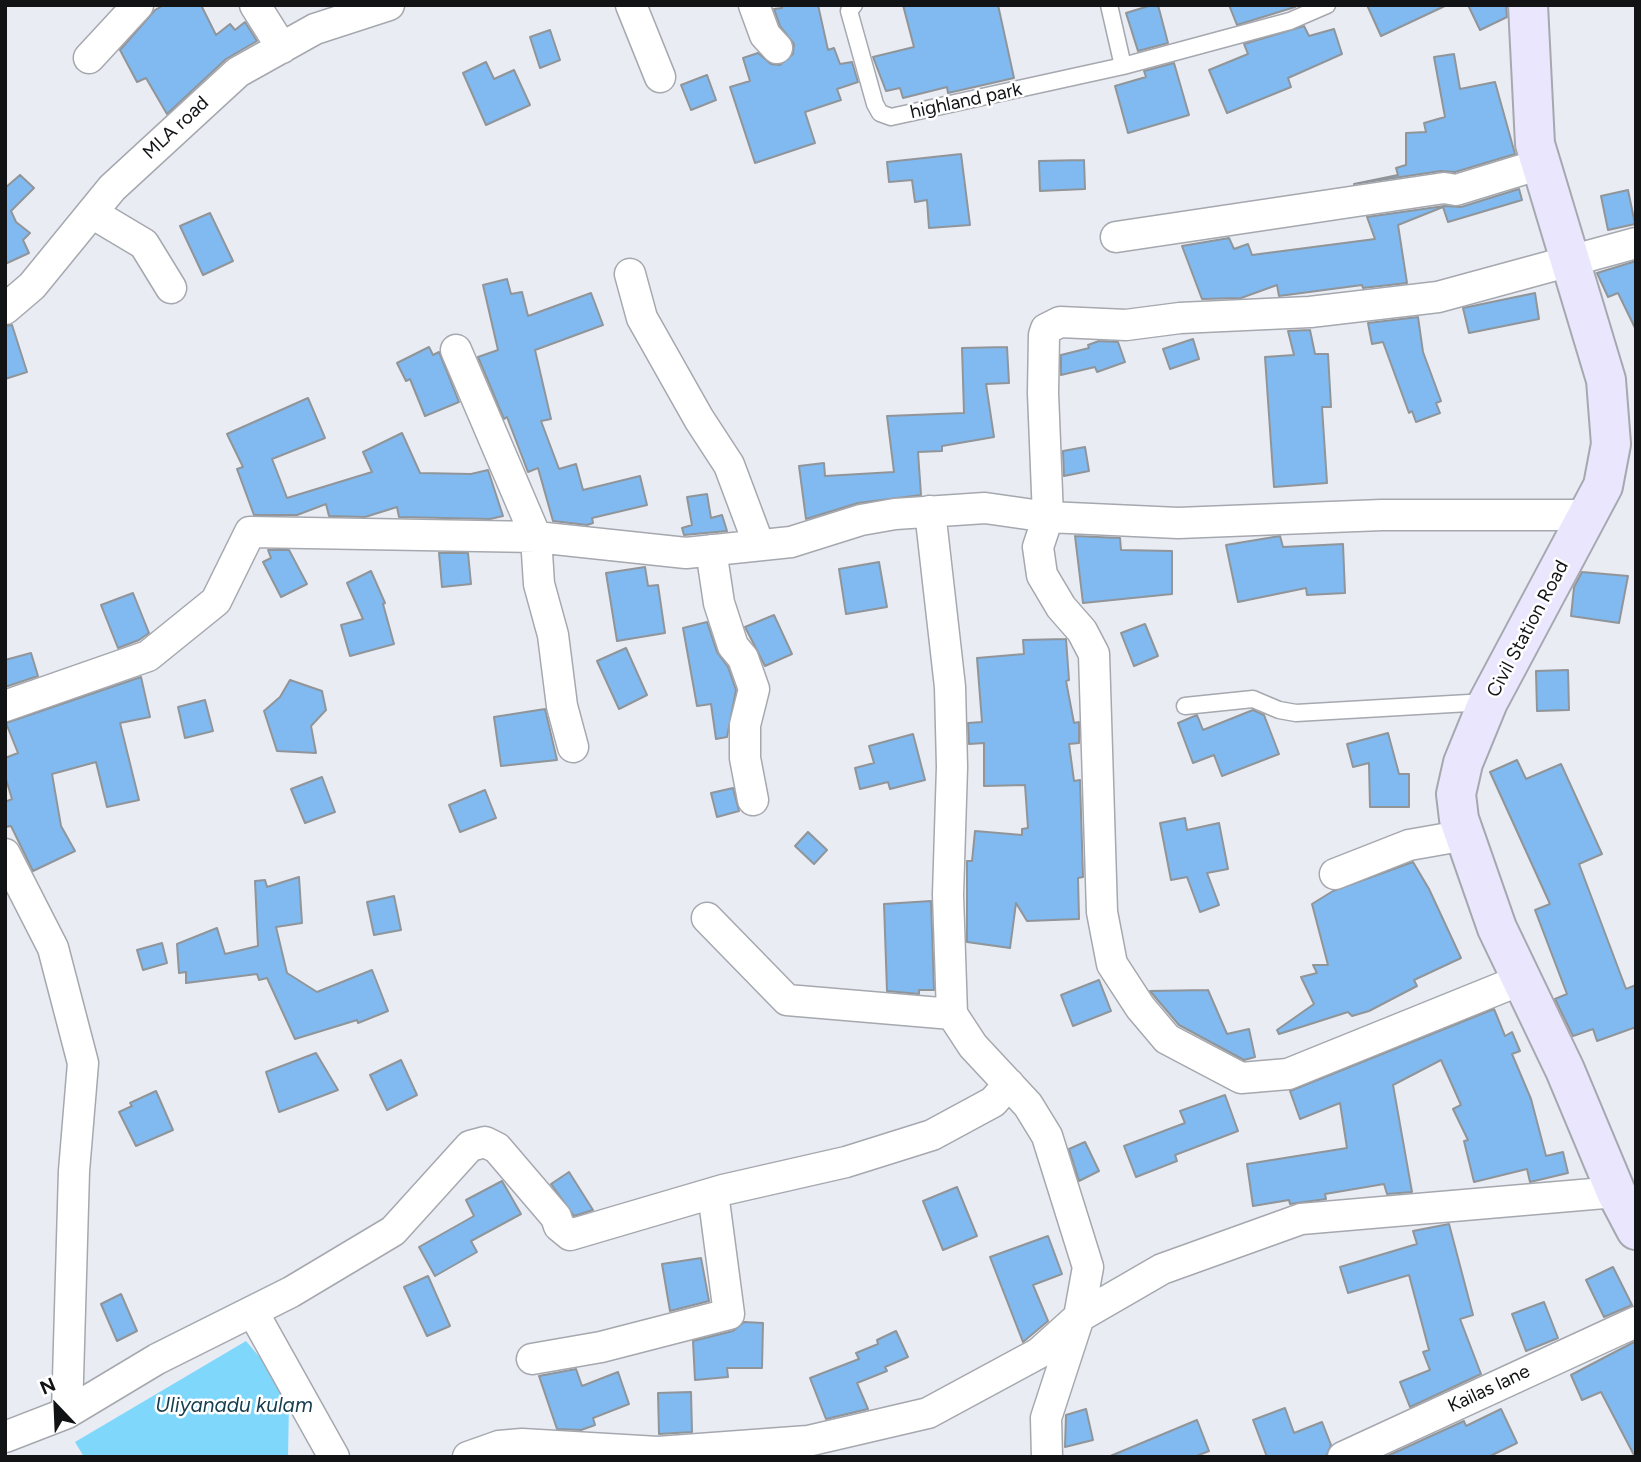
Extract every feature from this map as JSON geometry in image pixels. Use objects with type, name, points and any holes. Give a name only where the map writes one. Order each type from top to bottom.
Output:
[{"type":"main road","name":"Civil Station Road","points":[[1528,5],[1535,144],[1605,380],[1611,444],[1603,485],[1488,702],[1463,763],[1456,794],[1459,820],[1497,928],[1566,1069],[1616,1192],[1636,1230]]},
{"type":"street","points":[[89,58],[138,5]]},
{"type":"street","points":[[255,5],[282,48]]},
{"type":"street","name":"MLA road","points":[[5,309],[32,286],[112,188],[238,72],[315,29],[388,5]]},
{"type":"street","points":[[631,5],[660,77]]},
{"type":"street","points":[[754,5],[765,35],[777,48]]},
{"type":"street","points":[[1116,237],[1444,188],[1457,190],[1541,164]]},
{"type":"street","points":[[92,213],[144,244],[171,288]]},
{"type":"street","points":[[1523,979],[1289,1074],[1241,1078],[1167,1038],[1140,1007],[1112,964],[1102,912],[1094,654],[1082,631],[1061,607],[1042,575],[1038,547],[1048,517],[1043,345],[1046,329],[1060,322],[1126,325],[1180,318],[1310,312],[1438,297],[1636,243]]},
{"type":"street","points":[[631,274],[642,318],[699,419],[729,465],[759,545]]},
{"type":"street","points":[[456,350],[536,537],[539,584],[553,635],[562,706],[573,747]]},
{"type":"street","points":[[5,706],[148,656],[216,601],[250,532],[536,537],[687,553],[791,542],[861,520],[930,511],[985,508],[1048,517],[1178,523],[1382,514],[1589,515]]},
{"type":"street","points":[[930,511],[950,687],[952,767],[948,895],[952,1014],[973,1046],[1028,1105],[1047,1136],[1088,1267],[1079,1317],[1046,1418],[1047,1457]]},
{"type":"street","points":[[711,550],[719,603],[733,646],[743,658],[754,689],[745,725],[745,758],[753,800]]},
{"type":"street","points":[[1335,874],[1409,845],[1466,835]]},
{"type":"street","points":[[5,854],[53,948],[83,1063],[74,1171],[68,1413]]},
{"type":"street","points":[[708,918],[787,1000],[952,1014]]},
{"type":"street","points":[[5,1437],[68,1413],[157,1359],[253,1312],[393,1231],[470,1146],[485,1142],[497,1148],[556,1217],[559,1226],[570,1235],[713,1193],[846,1162],[932,1135],[993,1102],[1009,1084]]},
{"type":"street","points":[[468,1457],[499,1446],[522,1444],[588,1451],[658,1452],[808,1441],[928,1413],[1039,1353],[1079,1317],[1161,1269],[1301,1219],[1616,1192]]},
{"type":"street","points":[[532,1359],[601,1347],[729,1314],[713,1193]]},
{"type":"street","points":[[253,1312],[334,1457]]},
{"type":"street","name":"Kailas lane","points":[[1343,1457],[1636,1322]]},
{"type":"lane","name":"highland park","points":[[853,5],[849,11],[875,104],[880,113],[891,117],[1123,66],[1290,21],[1327,5]]},
{"type":"lane","points":[[1109,5],[1123,66]]},
{"type":"lane","points":[[1185,706],[1253,699],[1279,710],[1296,713],[1488,702]]},
{"type":"water","name":"Uliyanadu kulam","points":[[246,1341],[280,1381],[289,1404],[288,1457],[84,1457],[75,1442]]},
{"type":"building","points":[[164,5],[201,5],[216,35],[230,24],[235,30],[245,22],[257,41],[226,59],[167,114],[146,78],[137,82],[120,50],[155,10]]},
{"type":"building","points":[[781,5],[818,5],[828,50],[834,48],[840,64],[852,62],[858,82],[837,89],[841,100],[805,112],[815,143],[755,163],[730,87],[750,81],[743,58],[758,53],[771,64],[780,65],[793,54],[794,44],[780,26],[774,9],[782,8]]},
{"type":"building","points":[[903,5],[998,5],[1014,78],[948,93],[947,87],[903,98],[900,88],[886,91],[873,57],[914,47]]},
{"type":"building","points":[[1158,5],[1168,43],[1138,51],[1126,13]]},
{"type":"building","points":[[1229,5],[1294,5],[1295,7],[1237,25]]},
{"type":"building","points":[[1367,5],[1447,5],[1381,36]]},
{"type":"building","points":[[1468,5],[1506,5],[1507,17],[1480,30]]},
{"type":"building","points":[[1304,26],[1309,36],[1334,29],[1342,54],[1288,78],[1291,87],[1227,113],[1209,70],[1248,54],[1244,44]]},
{"type":"building","points":[[550,30],[560,60],[540,68],[530,37]]},
{"type":"building","points":[[1454,54],[1460,89],[1495,82],[1515,154],[1455,172],[1441,171],[1354,184],[1398,175],[1396,168],[1406,165],[1406,133],[1426,132],[1424,123],[1445,117],[1434,57]]},
{"type":"building","points":[[486,62],[494,79],[514,70],[530,105],[486,125],[463,73]]},
{"type":"building","points":[[1174,63],[1189,115],[1128,133],[1115,86],[1146,77],[1144,71]]},
{"type":"building","points":[[707,75],[716,100],[691,110],[681,85]]},
{"type":"building","points":[[961,154],[970,225],[929,228],[927,200],[915,202],[912,180],[889,182],[887,162]]},
{"type":"building","points":[[1084,160],[1085,189],[1040,191],[1039,161]]},
{"type":"building","points":[[20,175],[34,188],[11,211],[16,222],[30,233],[23,240],[29,253],[5,264],[5,188]]},
{"type":"building","points":[[1519,189],[1522,200],[1448,222],[1443,207],[1398,225],[1407,283],[1363,288],[1362,285],[1279,296],[1277,285],[1241,298],[1202,299],[1182,246],[1229,238],[1234,249],[1248,244],[1252,255],[1375,239],[1367,217],[1444,206],[1461,207]]},
{"type":"building","points":[[1628,190],[1635,224],[1608,230],[1601,196]]},
{"type":"building","points":[[210,213],[233,261],[203,275],[180,226]]},
{"type":"building","points":[[1636,261],[1636,330],[1618,293],[1608,297],[1597,273]]},
{"type":"building","points":[[507,279],[511,294],[522,292],[528,316],[591,293],[603,325],[535,350],[551,419],[541,421],[559,469],[576,464],[583,490],[640,476],[647,505],[592,518],[593,523],[587,525],[553,521],[538,468],[528,472],[507,417],[504,419],[478,357],[498,350],[483,285]]},
{"type":"building","points":[[1535,293],[1539,319],[1469,333],[1463,308]]},
{"type":"building","points":[[1418,317],[1423,352],[1441,401],[1436,403],[1440,413],[1416,422],[1412,411],[1409,413],[1383,342],[1372,344],[1368,323]]},
{"type":"building","points":[[12,325],[27,372],[5,379],[5,326]]},
{"type":"building","points":[[1310,330],[1315,354],[1328,354],[1331,407],[1322,407],[1327,483],[1274,487],[1265,357],[1294,355],[1288,331]]},
{"type":"building","points":[[1193,339],[1199,359],[1170,369],[1163,349]]},
{"type":"building","points":[[1099,341],[1118,342],[1125,362],[1097,372],[1095,367],[1061,375],[1061,355],[1089,348],[1088,345]]},
{"type":"building","points":[[429,347],[433,355],[439,352],[459,402],[425,416],[410,379],[406,381],[397,363]]},
{"type":"building","points":[[1007,347],[1009,383],[986,384],[994,437],[942,446],[942,451],[918,452],[921,495],[858,503],[806,519],[799,466],[824,463],[825,476],[894,472],[887,416],[964,413],[962,348]]},
{"type":"building","points":[[308,398],[325,438],[272,459],[287,498],[372,472],[363,452],[402,433],[420,473],[471,474],[488,470],[503,516],[490,519],[399,517],[397,507],[365,517],[329,516],[326,504],[297,515],[254,515],[237,469],[243,467],[227,434]]},
{"type":"building","points":[[1085,447],[1089,471],[1064,476],[1063,451]]},
{"type":"building","points":[[707,494],[711,518],[722,515],[727,531],[684,535],[682,528],[692,525],[687,497]]},
{"type":"building","points":[[1075,536],[1120,538],[1121,550],[1172,551],[1172,594],[1083,603]]},
{"type":"building","points":[[1280,536],[1283,547],[1343,544],[1345,593],[1307,595],[1306,588],[1238,602],[1226,545]]},
{"type":"building","points":[[268,550],[289,550],[307,584],[281,597],[263,562],[271,558]]},
{"type":"building","points":[[439,553],[468,553],[471,584],[442,587]]},
{"type":"building","points":[[879,562],[887,607],[846,614],[839,569]]},
{"type":"building","points":[[645,567],[648,586],[658,585],[665,633],[617,641],[606,573]]},
{"type":"building","points":[[371,571],[385,603],[383,604],[394,644],[350,656],[341,625],[363,619],[347,583]]},
{"type":"building","points":[[1582,572],[1628,576],[1619,623],[1571,616],[1574,587]]},
{"type":"building","points":[[133,593],[149,633],[118,648],[101,605]]},
{"type":"building","points":[[774,615],[792,654],[765,666],[745,627]]},
{"type":"building","points":[[707,622],[717,652],[728,667],[736,690],[727,737],[716,739],[711,704],[697,706],[683,628]]},
{"type":"building","points":[[1145,624],[1158,656],[1134,666],[1121,633]]},
{"type":"building","points":[[1066,639],[1069,680],[1066,681],[1074,723],[1079,722],[1079,743],[1069,744],[1074,781],[1080,780],[1083,877],[1078,878],[1079,919],[1027,921],[1016,903],[1010,948],[967,942],[967,861],[972,861],[975,831],[1022,835],[1022,829],[1028,828],[1025,785],[984,786],[984,743],[969,744],[968,723],[982,722],[977,658],[1024,654],[1023,640]]},
{"type":"building","points":[[626,648],[647,695],[619,709],[597,661]]},
{"type":"building","points":[[31,653],[38,676],[5,687],[5,660]]},
{"type":"building","points":[[1568,670],[1569,710],[1537,711],[1536,671]]},
{"type":"building","points":[[141,677],[150,717],[120,723],[139,800],[107,807],[96,762],[52,774],[61,826],[75,851],[33,871],[11,826],[5,827],[5,802],[12,799],[5,776],[5,758],[18,753],[6,723]]},
{"type":"building","points":[[290,680],[322,691],[326,710],[311,726],[316,753],[277,751],[264,711],[280,697]]},
{"type":"building","points":[[205,700],[213,731],[185,738],[178,707]]},
{"type":"building","points":[[545,709],[557,760],[501,766],[494,717]]},
{"type":"building","points":[[1253,710],[1264,715],[1279,754],[1222,776],[1214,755],[1193,763],[1178,723],[1197,715],[1203,730]]},
{"type":"building","points":[[1388,733],[1399,774],[1409,774],[1409,807],[1370,807],[1369,763],[1353,767],[1347,744]]},
{"type":"building","points":[[913,734],[925,780],[890,789],[888,782],[860,789],[855,768],[874,763],[869,746]]},
{"type":"building","points":[[1517,760],[1526,779],[1561,764],[1602,854],[1579,864],[1626,989],[1636,985],[1636,1027],[1597,1041],[1593,1029],[1573,1036],[1555,999],[1567,994],[1535,910],[1550,904],[1490,772]]},
{"type":"building","points":[[322,777],[335,812],[305,823],[291,789]]},
{"type":"building","points":[[733,788],[739,811],[717,817],[711,793]]},
{"type":"building","points":[[485,790],[496,818],[460,832],[449,805]]},
{"type":"building","points":[[1185,818],[1187,830],[1219,823],[1228,869],[1207,873],[1219,905],[1200,912],[1187,877],[1171,880],[1160,823]]},
{"type":"building","points":[[808,832],[827,850],[814,864],[795,846]]},
{"type":"building","points":[[1413,862],[1429,889],[1461,958],[1414,980],[1417,986],[1369,1011],[1352,1016],[1348,1012],[1279,1034],[1277,1030],[1314,1004],[1301,977],[1317,973],[1313,965],[1328,965],[1312,904],[1333,891]]},
{"type":"building","points":[[299,877],[302,923],[276,927],[287,973],[317,992],[372,970],[388,1011],[358,1023],[357,1020],[295,1039],[267,978],[259,980],[257,974],[186,983],[186,972],[179,973],[177,944],[217,928],[225,954],[258,946],[255,881],[265,880],[267,887]]},
{"type":"building","points":[[394,896],[401,930],[374,935],[367,902]]},
{"type":"building","points":[[931,901],[934,990],[919,990],[919,994],[887,991],[884,904]]},
{"type":"building","points":[[162,943],[167,963],[143,970],[137,950]]},
{"type":"building","points":[[1099,980],[1111,1011],[1073,1026],[1061,995]]},
{"type":"building","points":[[1208,990],[1227,1034],[1249,1029],[1255,1057],[1244,1060],[1179,1025],[1150,991]]},
{"type":"building","points":[[1494,1009],[1505,1036],[1512,1032],[1520,1051],[1512,1054],[1531,1099],[1546,1156],[1563,1152],[1568,1173],[1530,1182],[1527,1169],[1474,1182],[1464,1141],[1468,1140],[1453,1109],[1461,1105],[1441,1060],[1393,1085],[1412,1192],[1387,1194],[1384,1184],[1325,1194],[1326,1199],[1290,1204],[1289,1200],[1253,1206],[1247,1164],[1347,1148],[1340,1103],[1300,1119],[1290,1091]]},
{"type":"building","points":[[316,1053],[338,1090],[279,1112],[266,1072]]},
{"type":"building","points":[[401,1060],[417,1095],[387,1110],[370,1075]]},
{"type":"building","points":[[156,1091],[173,1130],[136,1146],[119,1112],[132,1106],[130,1103]]},
{"type":"building","points":[[1225,1095],[1238,1131],[1175,1155],[1177,1161],[1136,1177],[1124,1146],[1185,1123],[1180,1111]]},
{"type":"building","points":[[1085,1142],[1099,1171],[1079,1181],[1069,1149]]},
{"type":"building","points":[[569,1172],[593,1210],[574,1216],[551,1184]]},
{"type":"building","points":[[502,1181],[521,1214],[471,1241],[477,1252],[435,1276],[419,1247],[474,1216],[466,1200]]},
{"type":"building","points":[[957,1187],[977,1236],[943,1250],[923,1201]]},
{"type":"building","points":[[1449,1224],[1473,1315],[1460,1319],[1481,1374],[1410,1407],[1400,1382],[1430,1370],[1423,1352],[1429,1350],[1409,1275],[1348,1293],[1340,1267],[1417,1244],[1413,1231]]},
{"type":"building","points":[[1048,1236],[1062,1274],[1033,1285],[1048,1321],[1023,1342],[990,1257]]},
{"type":"building","points":[[701,1258],[709,1301],[670,1311],[662,1264]]},
{"type":"building","points":[[1613,1267],[1632,1305],[1604,1317],[1586,1280]]},
{"type":"building","points":[[428,1276],[450,1326],[427,1336],[404,1287]]},
{"type":"building","points":[[121,1294],[137,1331],[117,1341],[101,1304]]},
{"type":"building","points":[[1544,1302],[1558,1338],[1526,1351],[1512,1314]]},
{"type":"building","points":[[744,1322],[763,1323],[762,1368],[727,1368],[728,1377],[695,1380],[693,1341],[733,1331]]},
{"type":"building","points":[[896,1331],[908,1357],[885,1367],[887,1371],[857,1383],[868,1409],[826,1419],[810,1378],[859,1359],[856,1353],[878,1344],[877,1340]]},
{"type":"building","points":[[1636,1341],[1635,1457],[1601,1392],[1582,1400],[1571,1375]]},
{"type":"building","points":[[576,1369],[582,1386],[618,1372],[629,1404],[593,1418],[595,1425],[581,1430],[557,1429],[539,1376]]},
{"type":"building","points":[[691,1392],[692,1432],[659,1434],[658,1393]]},
{"type":"building","points":[[1285,1408],[1294,1433],[1322,1422],[1331,1445],[1326,1457],[1267,1457],[1253,1420]]},
{"type":"building","points":[[1086,1409],[1093,1440],[1065,1447],[1066,1415]]},
{"type":"building","points":[[1501,1409],[1517,1443],[1488,1457],[1385,1457],[1464,1421],[1466,1426]]},
{"type":"building","points":[[1197,1420],[1209,1451],[1194,1457],[1108,1457]]}]
